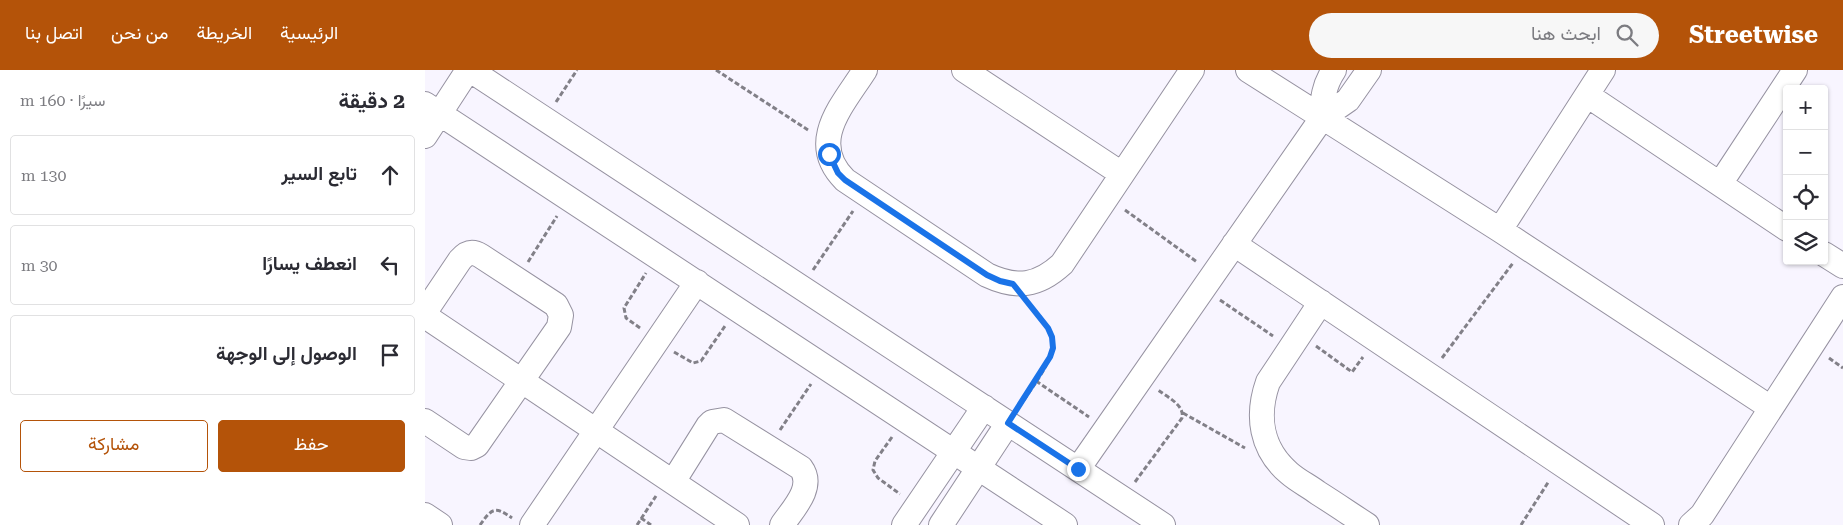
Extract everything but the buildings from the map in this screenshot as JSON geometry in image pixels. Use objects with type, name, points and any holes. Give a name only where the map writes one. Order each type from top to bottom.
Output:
[{"type":"street","points":[[425,136],[432,109],[469,70],[1163,525]]},
{"type":"street","points":[[865,70],[834,118],[828,134],[829,154],[838,173],[845,180],[987,275],[1013,284],[1040,280],[1062,264],[1192,70]]},
{"type":"street","points":[[964,70],[1122,174]]},
{"type":"street","points":[[1248,70],[1526,246],[1771,408]]},
{"type":"street","points":[[1322,118],[1325,86],[1335,70]]},
{"type":"street","points":[[1078,469],[1322,118],[1348,100],[1369,70]]},
{"type":"street","points":[[1500,230],[1603,70]]},
{"type":"street","points":[[1720,184],[1795,70]]},
{"type":"street","points":[[1587,95],[1783,225]]},
{"type":"street","points":[[432,109],[1065,525]]},
{"type":"street","points":[[1234,244],[1652,525]]},
{"type":"street","points":[[425,312],[460,260],[464,255],[470,253],[481,256],[556,304],[561,315],[559,327],[482,441],[477,445],[471,448],[458,444],[425,421]]},
{"type":"street","points":[[1828,257],[1843,266]]},
{"type":"street","points":[[524,523],[596,431],[697,282]]},
{"type":"street","points":[[1691,525],[1702,514],[1843,297]]},
{"type":"street","points":[[1321,302],[1268,382],[1261,410],[1262,425],[1265,439],[1271,452],[1290,474],[1367,525]]},
{"type":"street","points":[[425,316],[670,480],[725,522]]},
{"type":"street","points":[[910,516],[984,407]]},
{"type":"street","points":[[670,480],[708,426],[718,420],[729,423],[801,468],[807,479],[804,490],[782,525]]},
{"type":"street","points":[[941,525],[1008,423]]},
{"type":"street","points":[[425,515],[440,525]]},
{"type":"path","points":[[544,119],[577,70]]},
{"type":"path","points":[[717,70],[828,143]]},
{"type":"path","points":[[802,288],[865,193]]},
{"type":"path","points":[[1107,197],[1208,282],[1295,341],[1352,372],[1375,339]]},
{"type":"path","points":[[517,279],[568,198]]},
{"type":"path","points":[[1429,375],[1526,246]]},
{"type":"path","points":[[1008,423],[1036,381],[1053,348],[1052,337],[1048,328],[1013,284]]},
{"type":"path","points":[[768,447],[823,366]]},
{"type":"path","points":[[1123,498],[1182,418],[1183,413],[1181,407],[1141,378]]},
{"type":"path","points":[[1036,381],[1107,428]]},
{"type":"path","points":[[1183,413],[1249,450]]},
{"type":"path","points":[[904,419],[875,461],[873,470],[910,516]]},
{"type":"path","points":[[1521,525],[1560,463]]},
{"type":"path","points":[[637,525],[670,480]]},
{"type":"path","points":[[480,525],[490,512],[494,510],[503,512],[524,523]]},
{"type":"path","points":[[641,518],[651,525]]},
{"type":"route","points":[[829,154],[832,164],[845,180],[987,275],[1013,284],[1048,328],[1052,337],[1053,348],[1050,357],[1008,423],[1078,469]]}]
